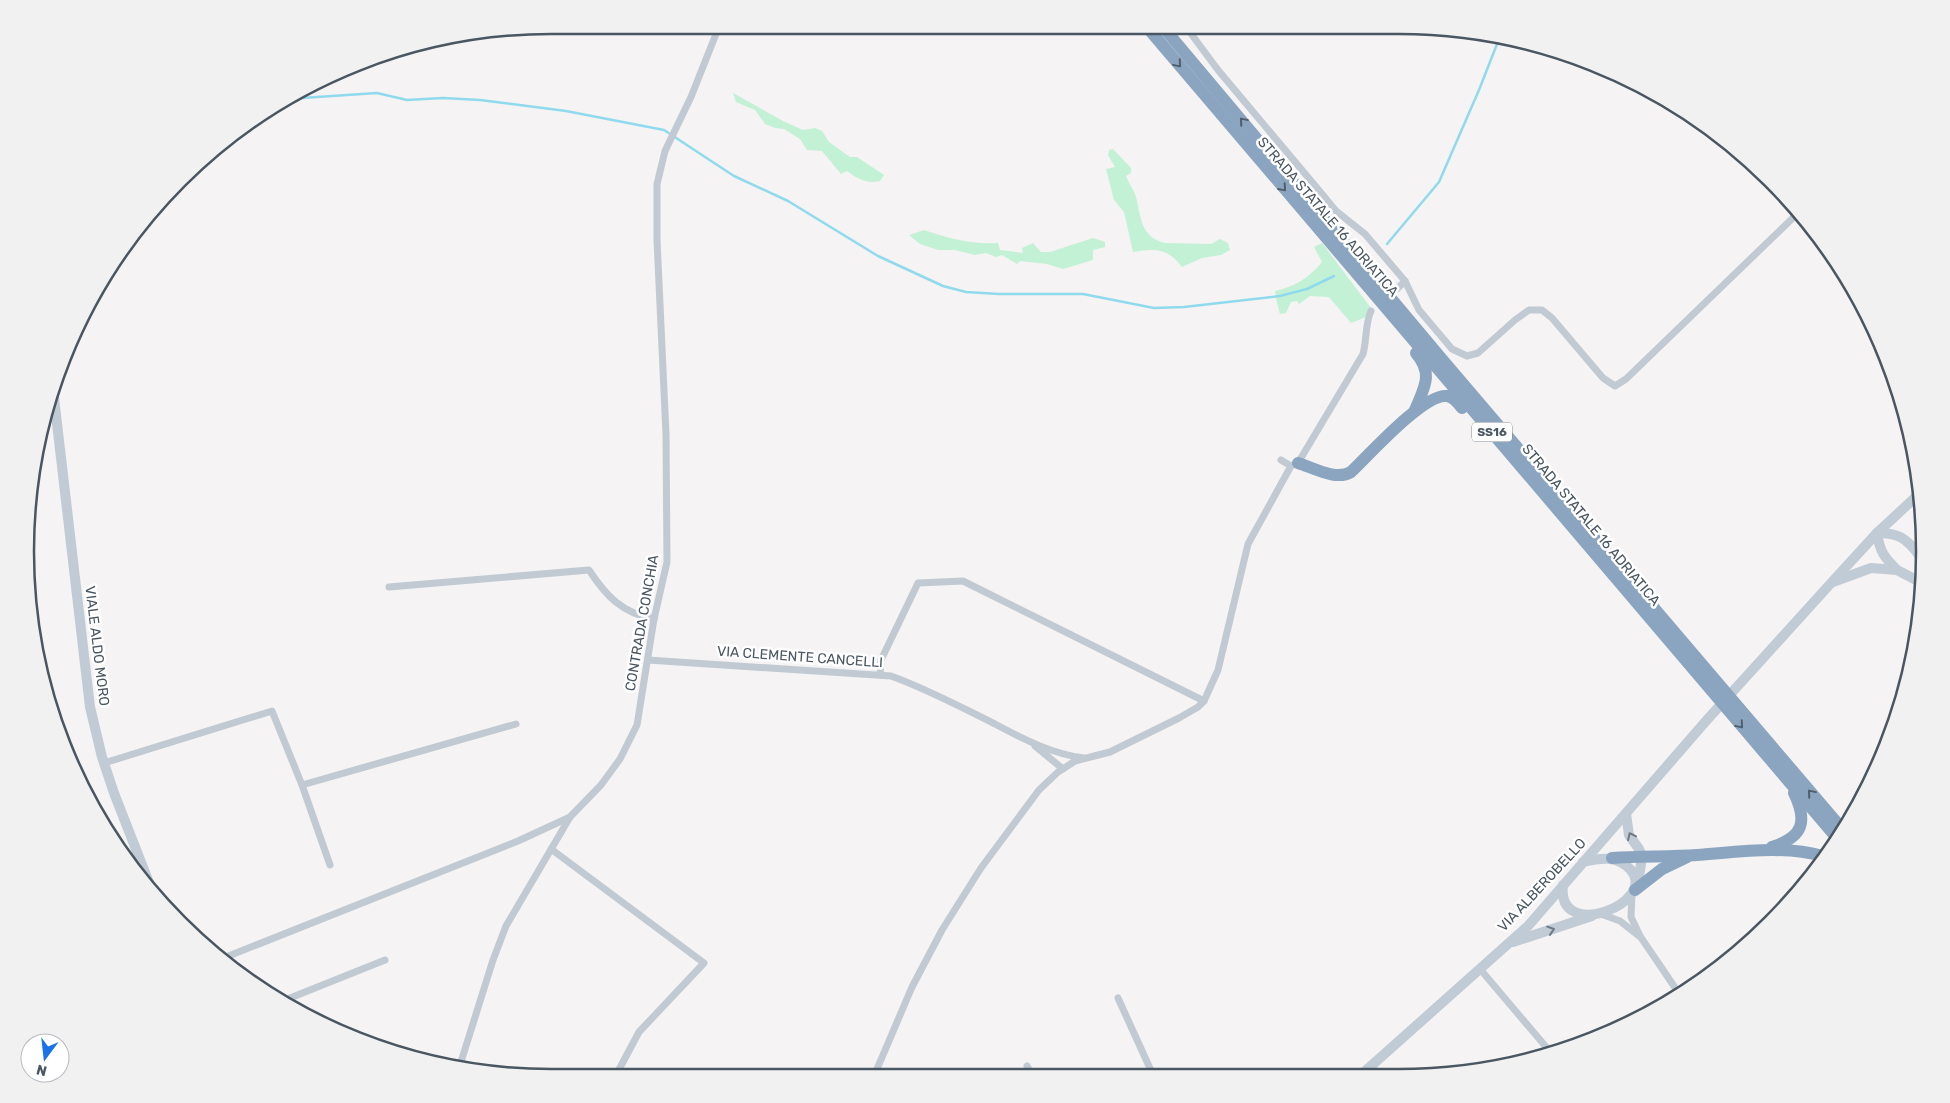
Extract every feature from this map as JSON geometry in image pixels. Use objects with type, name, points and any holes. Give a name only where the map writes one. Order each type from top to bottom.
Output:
[{"type":"highway","name":"STRADA STATALE 16 ADRIATICA","points":[[1153,34],[1833,833]]},
{"type":"highway","name":"STRADA STATALE 16 ADRIATICA","points":[[1169,34],[1441,358],[1838,824]]},
{"type":"highway","points":[[1385,306],[1395,329],[1424,363],[1426,373],[1424,390],[1415,410]]},
{"type":"highway","points":[[1295,464],[1344,476],[1351,472],[1415,410],[1434,399],[1445,396],[1455,399],[1504,457],[1525,470]]},
{"type":"highway","points":[[1763,851],[1786,843],[1798,833],[1802,824],[1802,813],[1790,783]]},
{"type":"highway","points":[[1612,858],[1792,850],[1818,855]]},
{"type":"highway","points":[[1635,889],[1662,869],[1692,855]]},
{"type":"main road","name":"VIALE ALDO MORO","points":[[55,405],[90,707],[104,762],[145,872]]},
{"type":"main road","name":"VIA ALBEROBELLO","points":[[1368,1069],[1528,926],[1743,680],[1876,533],[1913,499]]},
{"type":"main road","points":[[1915,579],[1897,570],[1884,557],[1876,533],[1890,533],[1901,536],[1910,543],[1916,552]]},
{"type":"main road","points":[[1832,582],[1871,568],[1897,570]]},
{"type":"main road","points":[[1507,944],[1597,915],[1617,906],[1635,889],[1642,856],[1629,835],[1626,814]]},
{"type":"main road","points":[[1583,862],[1612,858],[1629,869],[1635,876],[1635,889]]},
{"type":"main road","points":[[1563,885],[1562,895],[1567,906],[1576,912],[1597,915]]},
{"type":"street","name":"CONTRADA CONCHIA","points":[[462,1061],[493,960],[506,926],[570,817],[601,785],[620,759],[638,725],[654,619],[667,562],[666,434],[657,184],[665,152],[691,97],[716,34]]},
{"type":"street","points":[[1191,34],[1218,70],[1336,211],[1365,234],[1405,281],[1418,310],[1452,349],[1467,356],[1478,354],[1515,320],[1529,310],[1542,310],[1552,318],[1603,378],[1615,386],[1626,379],[1794,217]]},
{"type":"street","points":[[1397,289],[1405,281]]},
{"type":"street","points":[[877,1069],[912,987],[942,930],[980,868],[1039,790],[1053,777],[1075,762],[1110,752],[1179,718],[1198,707],[1204,701],[1218,670],[1248,544],[1363,354],[1367,342],[1368,319],[1371,311]]},
{"type":"street","points":[[1281,460],[1295,464]]},
{"type":"street","points":[[389,586],[588,570],[601,588],[617,604],[637,616],[654,619]]},
{"type":"street","points":[[880,675],[881,660],[918,584],[963,582],[1204,701]]},
{"type":"street","name":"VIA CLEMENTE CANCELLI","points":[[648,660],[891,676],[913,684],[1026,740]]},
{"type":"street","points":[[104,762],[272,711],[302,785],[330,865]]},
{"type":"street","points":[[302,785],[516,724]]},
{"type":"street","points":[[1026,740],[1057,752],[1088,758]]},
{"type":"street","points":[[1026,740],[1065,768]]},
{"type":"street","points":[[1057,752],[1066,762],[1065,768]]},
{"type":"street","points":[[1046,755],[1053,777]]},
{"type":"street","points":[[229,956],[518,841],[570,817]]},
{"type":"street","points":[[551,849],[704,963],[639,1032],[619,1069]]},
{"type":"street","points":[[1635,889],[1630,906],[1632,917],[1640,936],[1676,988]]},
{"type":"street","points":[[1597,915],[1620,921],[1640,936]]},
{"type":"street","points":[[290,998],[385,960]]},
{"type":"street","points":[[1480,969],[1547,1048]]},
{"type":"street","points":[[1118,998],[1150,1069]]},
{"type":"green space","points":[[733,93],[803,130],[815,128],[822,131],[829,142],[850,157],[857,157],[884,175],[880,181],[870,182],[847,171],[841,174],[822,151],[807,150],[800,139],[784,129],[765,124],[755,110],[736,102]]},
{"type":"green space","points":[[1113,149],[1131,168],[1131,173],[1126,176],[1135,195],[1144,228],[1152,237],[1165,243],[1211,244],[1220,239],[1228,243],[1230,250],[1221,255],[1202,258],[1182,267],[1172,256],[1160,251],[1133,252],[1124,212],[1114,200],[1106,169],[1115,167],[1108,155],[1109,150]]},
{"type":"green space","points":[[924,230],[960,240],[998,243],[1000,250],[1023,253],[1022,248],[1033,243],[1041,252],[1050,252],[1093,238],[1105,242],[1105,247],[1093,250],[1093,260],[1063,269],[1047,264],[1020,261],[1017,264],[1002,255],[996,257],[986,253],[975,255],[955,250],[938,250],[920,244],[909,235]]},
{"type":"green space","points":[[1322,243],[1371,308],[1366,317],[1351,323],[1329,297],[1310,296],[1299,304],[1297,301],[1291,302],[1286,313],[1280,314],[1275,291],[1296,284],[1317,268],[1322,262],[1314,247]]},
{"type":"waterway","points":[[1387,244],[1439,182],[1497,44]]},
{"type":"waterway","points":[[302,98],[377,93],[407,100],[443,98],[480,100],[566,111],[664,130],[734,176],[788,201],[878,256],[943,286],[966,292],[1083,294],[1154,308],[1184,307],[1280,296],[1307,289],[1334,276]]}]
